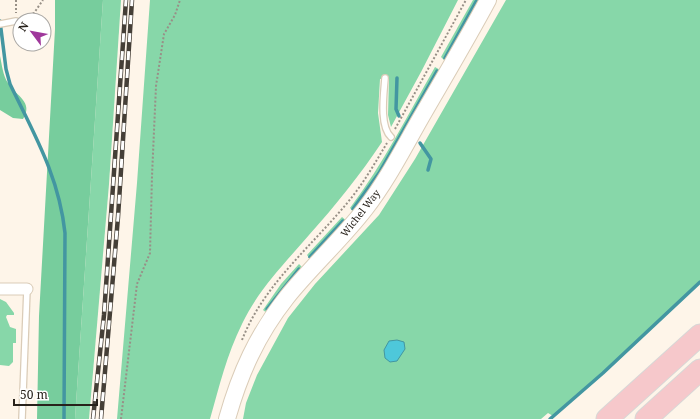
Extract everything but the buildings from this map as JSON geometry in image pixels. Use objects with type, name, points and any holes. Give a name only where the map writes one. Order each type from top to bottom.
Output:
[{"type":"highway","points":[[607,419],[700,335]]},
{"type":"highway","points":[[646,419],[700,370]]},
{"type":"street","name":"Wichel Way","points":[[227,419],[240,377],[249,357],[265,329],[287,297],[347,231],[376,193],[488,0]]},
{"type":"street","points":[[0,288],[27,289]]},
{"type":"lane","points":[[2,23],[12,22]]},
{"type":"lane","points":[[386,78],[384,110],[385,124],[386,130],[391,137]]},
{"type":"lane","points":[[22,419],[27,289]]},
{"type":"path","points":[[16,0],[16,12]]},
{"type":"path","points":[[35,12],[43,0]]},
{"type":"path","points":[[121,419],[137,284],[150,253],[156,86],[164,34],[180,0]]},
{"type":"path","points":[[240,345],[253,316],[271,288],[281,275],[349,201],[361,185],[391,137],[466,0]]},
{"type":"green space","points":[[55,0],[103,0],[75,419],[37,419],[39,316],[55,29]]},
{"type":"green space","points":[[103,0],[121,0],[109,184],[89,419],[75,419]]},
{"type":"green space","points":[[150,0],[458,0],[391,127],[388,115],[389,79],[380,79],[378,113],[382,142],[347,190],[272,277],[248,312],[232,347],[210,419],[117,419],[137,183]]},
{"type":"green space","points":[[473,0],[482,0],[446,62],[441,57]]},
{"type":"green space","points":[[506,0],[700,0],[700,282],[603,373],[553,416],[548,413],[541,419],[243,419],[246,403],[257,375],[288,318],[315,284],[379,215],[415,159]]},
{"type":"green space","points":[[0,56],[6,80],[25,104],[26,113],[23,119],[13,118],[0,110]]},
{"type":"green space","points":[[435,67],[442,71],[387,167],[355,213],[350,208],[384,157]]},
{"type":"green space","points":[[342,217],[348,222],[311,261],[307,255]]},
{"type":"green space","points":[[299,264],[304,269],[267,313],[263,310],[281,284]]},
{"type":"green space","points":[[0,299],[6,302],[14,313],[14,315],[7,315],[6,317],[10,327],[16,329],[16,343],[13,343],[13,362],[9,366],[0,365]]},
{"type":"water","points":[[397,340],[404,342],[405,349],[397,361],[390,362],[385,358],[384,350],[389,341]]},
{"type":"waterway","points":[[445,58],[477,0]]},
{"type":"waterway","points":[[0,21],[6,69],[10,84],[44,156],[62,212],[65,233],[64,419]]},
{"type":"waterway","points":[[353,209],[379,173],[437,71]]},
{"type":"waterway","points":[[397,78],[396,109],[399,116]]},
{"type":"waterway","points":[[420,143],[431,159],[428,170]]},
{"type":"waterway","points":[[310,257],[343,221]]},
{"type":"waterway","points":[[267,309],[299,269]]},
{"type":"waterway","points":[[550,419],[603,373],[700,282]]},
{"type":"railway","points":[[93,419],[104,315],[126,0]]},
{"type":"railway","points":[[101,419],[118,217],[132,0]]}]
